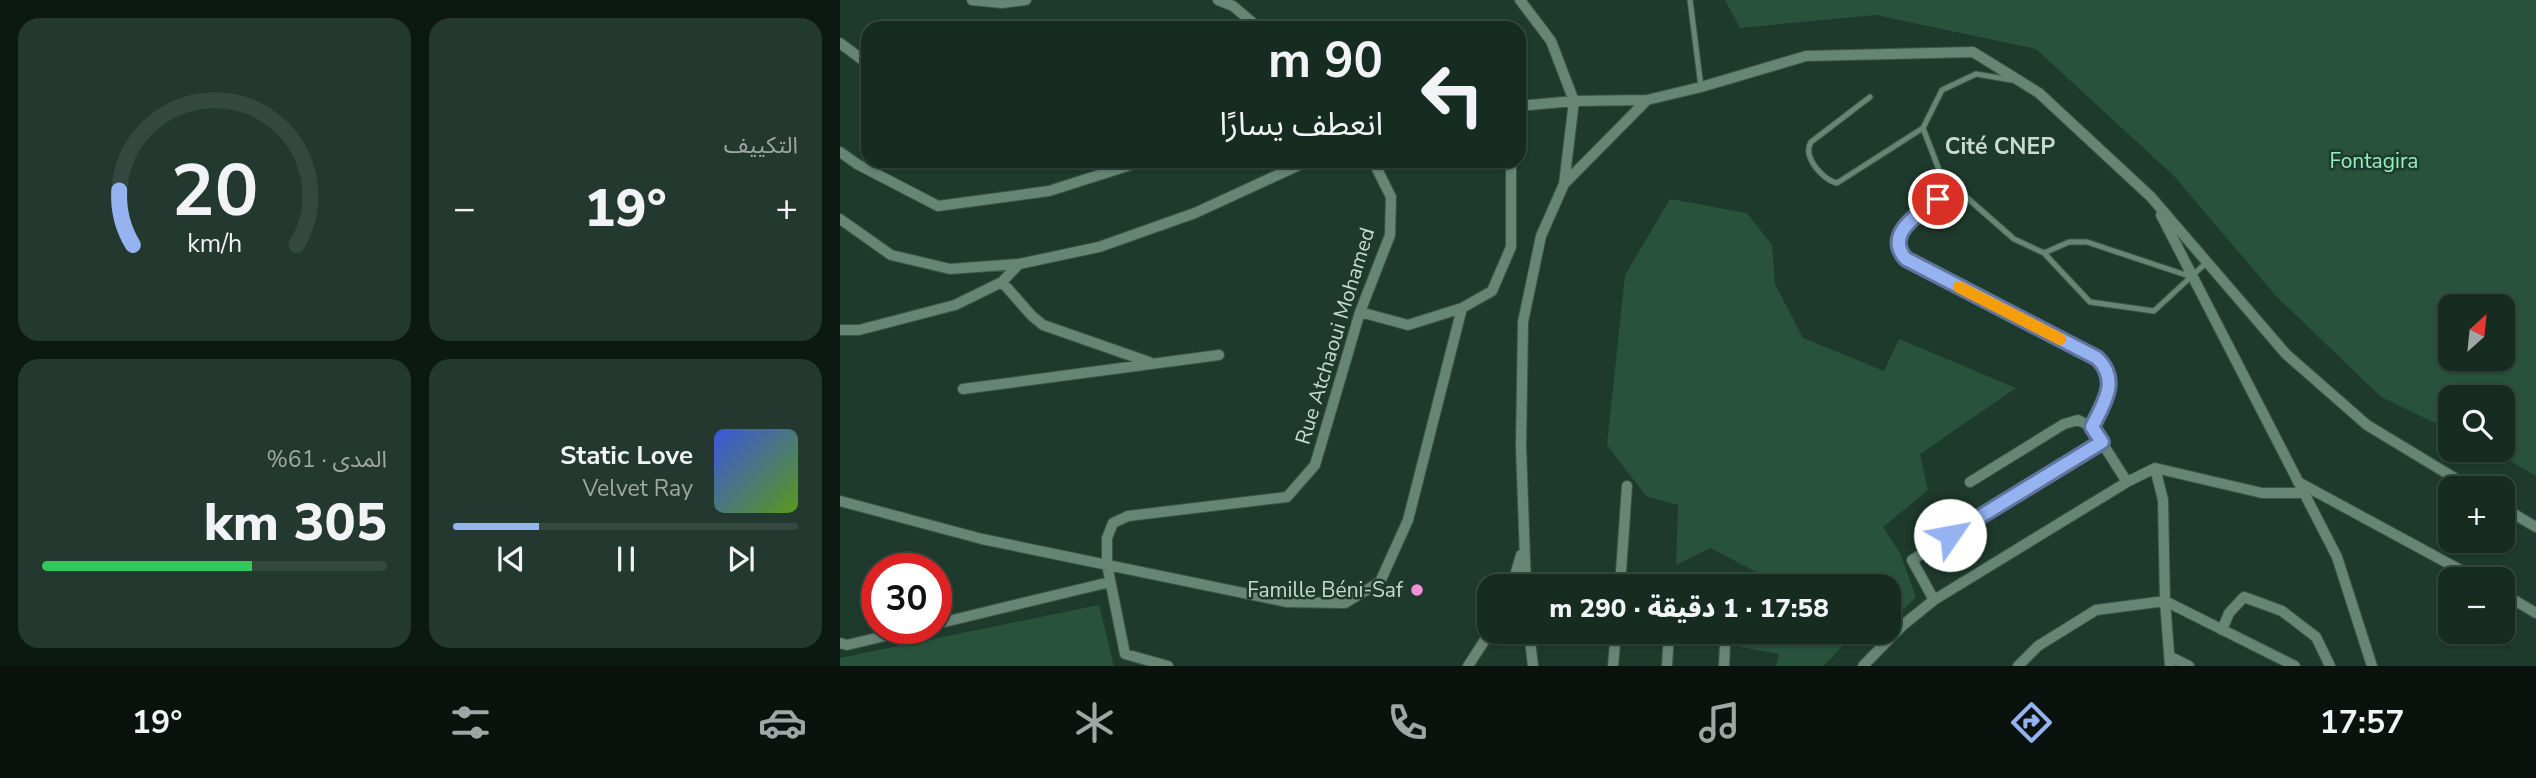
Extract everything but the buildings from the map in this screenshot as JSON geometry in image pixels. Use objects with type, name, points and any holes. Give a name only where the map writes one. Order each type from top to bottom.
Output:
[{"type":"street","points":[[972,0],[1002,3],[1026,0]]},
{"type":"street","points":[[1218,0],[1233,6],[1251,21]]},
{"type":"street","points":[[1520,0],[1551,41],[1574,101],[1563,184],[1541,236],[1523,322],[1521,446],[1525,574]]},
{"type":"street","points":[[840,43],[861,59]]},
{"type":"street","points":[[1526,105],[1574,101],[1647,100],[1806,56],[1973,52],[2039,93],[2151,197],[2286,354],[2367,425],[2451,476]]},
{"type":"street","points":[[1563,184],[1647,100]]},
{"type":"street","points":[[840,152],[861,166]]},
{"type":"street","points":[[865,168],[938,206],[1049,191],[1121,168]]},
{"type":"street","points":[[840,219],[891,255],[950,270],[1019,264],[1099,247],[1195,213],[1293,168]]},
{"type":"street","name":"Rue Atchaoui Mohamed","points":[[1168,666],[1125,654],[1107,565],[1107,538],[1113,523],[1128,516],[1287,497],[1315,466],[1360,312],[1390,235],[1391,197],[1376,168]]},
{"type":"street","points":[[1360,312],[1408,325],[1462,308],[1492,291],[1511,247],[1511,168]]},
{"type":"street","points":[[2151,197],[2337,556],[2372,666]]},
{"type":"street","points":[[2172,237],[2175,225]]},
{"type":"street","points":[[840,331],[859,330],[956,305],[1002,282],[1019,264]]},
{"type":"street","points":[[1002,282],[1043,325],[1153,364]]},
{"type":"street","points":[[840,501],[982,539],[1287,602],[1345,603],[1380,582],[1408,520],[1462,308]]},
{"type":"street","points":[[963,389],[1219,355]]},
{"type":"street","points":[[1969,482],[2068,421],[2078,420],[2092,427],[2127,482]]},
{"type":"street","points":[[1934,600],[1912,560],[2102,442]]},
{"type":"street","points":[[1864,666],[1903,625],[1934,600],[2127,482],[2155,468],[2262,493],[2304,493]]},
{"type":"street","points":[[2155,468],[2163,500],[2165,601],[2170,661],[2189,666]]},
{"type":"street","points":[[2298,482],[2455,567]]},
{"type":"street","points":[[1621,574],[1627,486]]},
{"type":"street","points":[[2515,515],[2536,527]]},
{"type":"street","points":[[1515,574],[1524,544]]},
{"type":"street","points":[[952,620],[1110,582]]},
{"type":"street","points":[[2222,629],[2229,613],[2244,597],[2282,611],[2316,636],[2330,666]]},
{"type":"street","points":[[2515,600],[2536,612]]},
{"type":"street","points":[[2018,666],[2038,646],[2096,610],[2165,601],[2295,666]]},
{"type":"street","points":[[840,643],[848,646],[861,643]]},
{"type":"street","points":[[1468,666],[1482,644]]},
{"type":"street","points":[[1530,644],[1533,666]]},
{"type":"street","points":[[1613,666],[1615,644]]},
{"type":"street","points":[[1667,666],[1668,644]]},
{"type":"street","points":[[1724,666],[1725,644]]},
{"type":"lane","points":[[1690,0],[1701,87]]},
{"type":"lane","points":[[1870,97],[1811,142],[1808,148],[1808,154],[1829,181],[1837,183],[1923,128],[1942,90],[1976,74],[1987,61]]},
{"type":"lane","points":[[1976,74],[2022,82]]},
{"type":"lane","points":[[1923,128],[1941,174],[2014,239],[2044,253],[2090,302],[2154,311],[2207,262]]},
{"type":"lane","points":[[1954,186],[1902,229],[1897,241],[1901,254],[1911,262],[2097,358],[2104,365],[2110,382],[2106,399],[2092,427]]},
{"type":"lane","points":[[2044,253],[2069,242],[2087,242],[2192,276]]},
{"type":"green space","name":"Fontagira","points":[[1725,0],[2536,0],[2536,476],[2512,462],[2515,462],[2515,385],[2438,385],[2438,424],[2381,397],[2276,296],[2174,176],[2036,49],[1876,15],[1740,28]]},
{"type":"green space","points":[[1670,199],[1747,213],[1772,245],[1775,284],[1803,338],[1884,371],[1899,339],[2016,388],[1920,454],[1928,490],[1883,527],[1900,553],[1916,597],[1901,612],[1901,574],[1760,574],[1710,548],[1676,565],[1678,505],[1646,496],[1607,445],[1625,275]]},
{"type":"green space","points":[[1099,605],[1114,666],[840,666],[840,658],[908,644],[952,644],[952,635]]},
{"type":"green space","points":[[1741,644],[1844,644],[1824,666],[1776,666],[1779,654],[1740,647]]},
{"type":"slow traffic","points":[[1959,287],[2060,339]]},
{"type":"place","name":"Famille Béni-Saf","points":[[1417,590]]},
{"type":"district","name":"Cité CNEP","points":[[2000,146]]},
{"type":"route","points":[[1938,199],[1902,229],[1897,241],[1901,254],[2097,358],[2104,365],[2110,382],[2106,399],[2092,427],[2102,442],[1950,535]]}]
